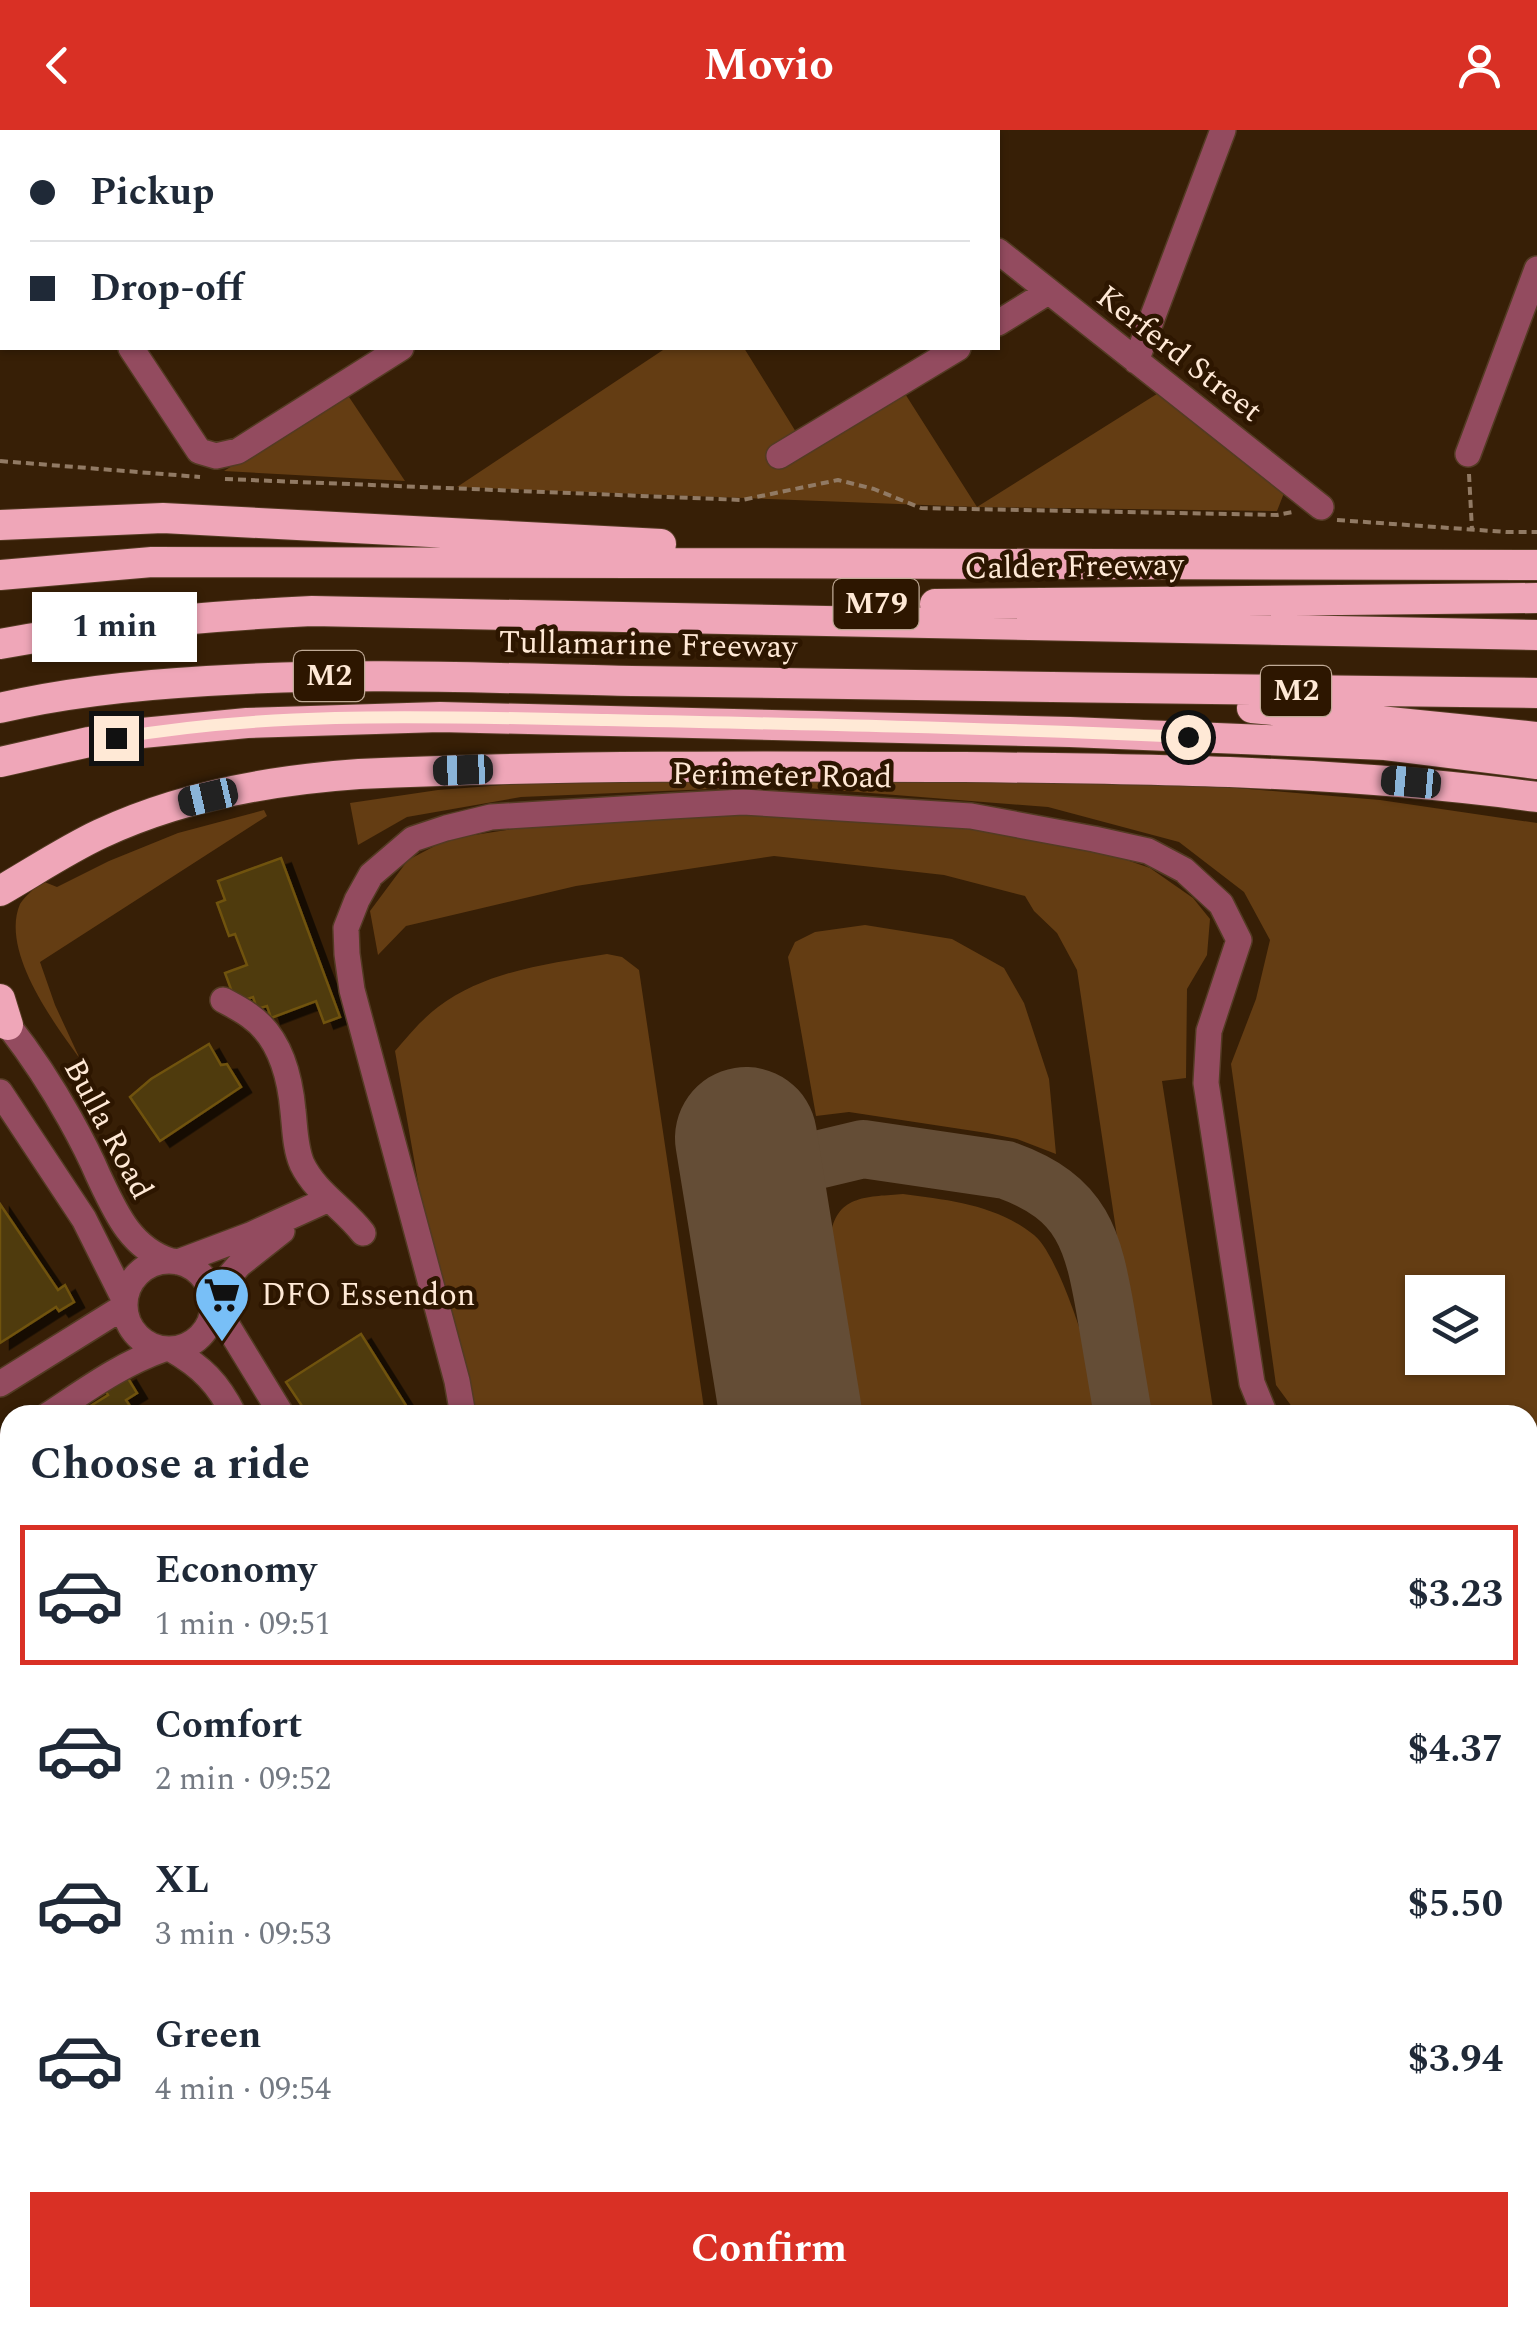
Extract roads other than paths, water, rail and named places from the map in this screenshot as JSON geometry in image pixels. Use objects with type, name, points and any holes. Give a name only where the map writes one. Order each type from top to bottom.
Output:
[{"type":"highway","points":[[0,525],[163,518],[1104,564]]},
{"type":"highway","points":[[0,575],[152,562],[1537,565]]},
{"type":"highway","name":"Calder Freeway","points":[[312,611],[1537,598]]},
{"type":"highway","name":"Tullamarine Freeway","points":[[0,644],[207,617],[312,611],[1537,635]]},
{"type":"highway","name":"Tullamarine Freeway","points":[[0,708],[138,686],[291,676],[1537,693]]},
{"type":"highway","points":[[1054,688],[1537,737]]},
{"type":"highway","points":[[0,762],[142,733],[247,723],[459,717],[1070,732],[1385,745],[1537,764]]},
{"type":"highway","points":[[339,719],[641,735],[1078,768]]},
{"type":"highway","points":[[0,912],[9,902],[9,886],[99,834],[174,805],[312,778],[682,765],[1078,768],[1302,775],[1465,787],[1537,797]]},
{"type":"street","points":[[1136,361],[1222,130]]},
{"type":"street","name":"Kerferd Street","points":[[1000,253],[1321,508]]},
{"type":"street","points":[[1468,454],[1537,270]]},
{"type":"street","points":[[1000,322],[1048,292]]},
{"type":"street","points":[[132,350],[199,451],[217,467],[398,350]]},
{"type":"street","points":[[780,456],[955,350]]},
{"type":"street","name":"Perimeter Road","points":[[462,1405],[352,990],[346,928],[356,900],[371,875],[390,857],[414,839],[446,828],[491,818],[742,802],[971,816],[1094,839],[1148,852],[1184,870],[1221,904],[1239,940],[1209,1031],[1206,1083],[1252,1383],[1261,1405]]},
{"type":"street","points":[[224,1000],[252,1017],[275,1047],[288,1077],[296,1145],[321,1204]]},
{"type":"street","name":"Bulla Road","points":[[3,1013],[70,1118],[125,1228],[146,1250],[174,1262]]},
{"type":"street","name":"Bulla Road","points":[[0,1092],[84,1219],[125,1303]]},
{"type":"street","points":[[63,1405],[136,1359],[183,1347],[202,1334],[208,1324],[212,1299],[239,1265],[321,1204]]},
{"type":"street","points":[[228,1405],[214,1381],[197,1364],[136,1335],[128,1321],[125,1303],[135,1277],[145,1268],[174,1262],[321,1204],[347,1214],[362,1233]]},
{"type":"street","points":[[174,1262],[190,1266],[200,1274],[276,1405]]},
{"type":"street","points":[[0,1384],[125,1303]]},
{"type":"place","name":"DFO Essendon","points":[[222,1344]]}]
